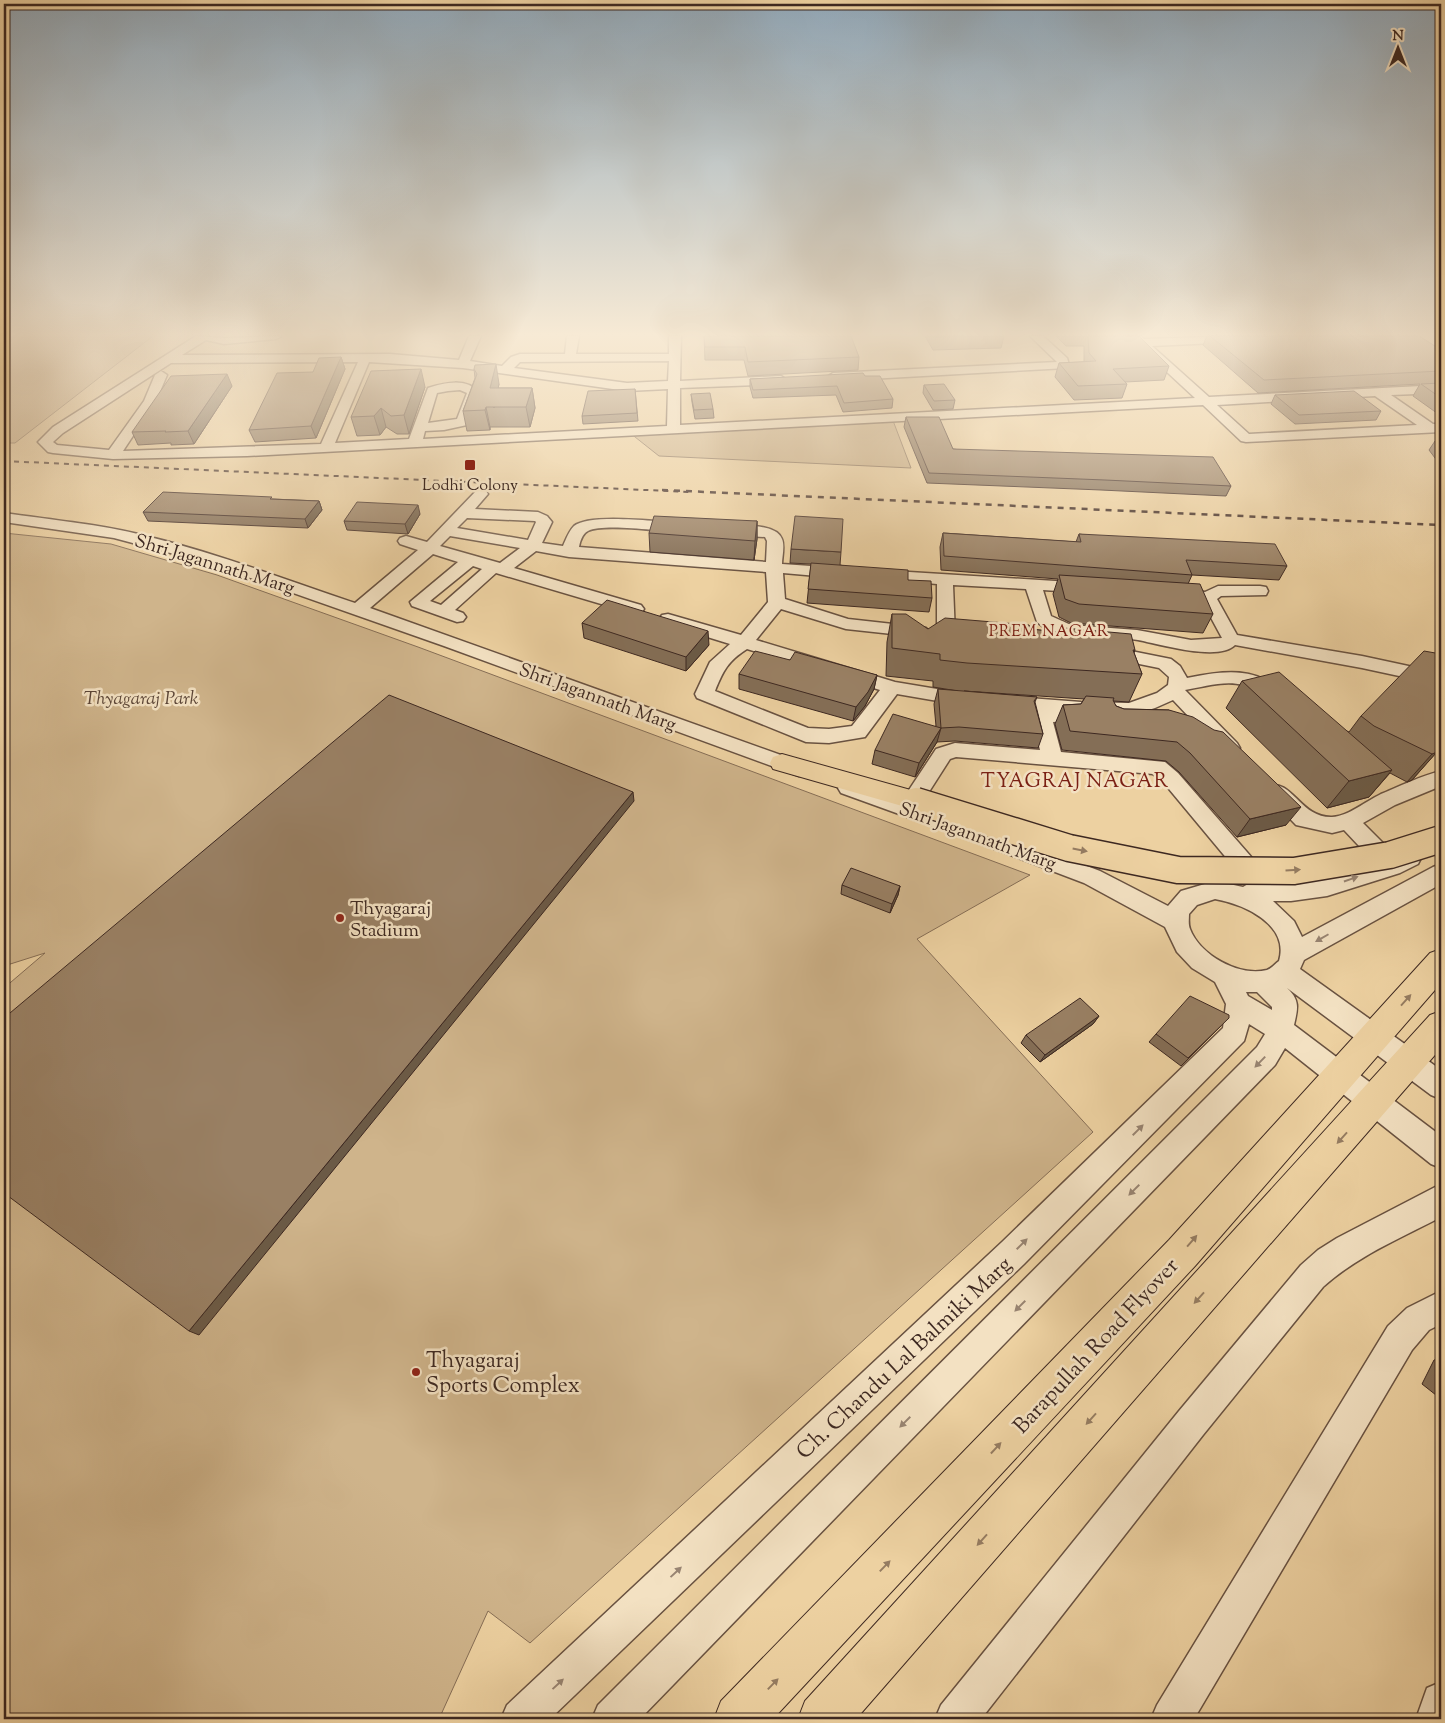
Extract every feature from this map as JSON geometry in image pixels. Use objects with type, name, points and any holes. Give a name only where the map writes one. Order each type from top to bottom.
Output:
[{"type":"highway","points":[[782,763],[1069,848],[1178,870],[1294,870],[1390,855],[1441,839]]},
{"type":"highway","name":"Barapullah Road Flyover","points":[[739,1719],[1182,1252],[1441,962]]},
{"type":"highway","points":[[822,1719],[1441,1025]]},
{"type":"street","points":[[80,416],[58,430],[45,442],[53,449],[113,455],[414,444],[931,416]]},
{"type":"street","points":[[91,424],[102,416]]},
{"type":"street","points":[[113,455],[139,416]]},
{"type":"street","points":[[326,448],[339,416]]},
{"type":"street","points":[[673,416],[673,430]]},
{"type":"street","points":[[1220,416],[1241,436],[1250,439],[1436,429]]},
{"type":"street","points":[[1416,416],[1436,429]]},
{"type":"street","points":[[414,444],[420,427]]},
{"type":"street","points":[[77,436],[74,442],[113,455]]},
{"type":"street","points":[[358,610],[430,548],[481,494]]},
{"type":"street","points":[[464,513],[516,516],[542,519],[544,522],[534,546],[498,568],[450,614],[412,600],[470,560]]},
{"type":"street","points":[[477,537],[495,515]]},
{"type":"street","points":[[503,541],[516,516]]},
{"type":"street","name":"Shri Jagannath Marg","points":[[4,518],[145,540],[270,579],[1065,866],[1092,877],[1176,922]]},
{"type":"street","points":[[569,552],[578,530],[584,526],[601,524],[770,534],[775,540],[774,568],[777,602],[745,642],[731,651],[716,666],[704,694],[806,735],[829,736],[858,732],[892,687]]},
{"type":"street","points":[[447,531],[569,552],[945,580],[1101,589]]},
{"type":"street","points":[[406,541],[917,693],[959,699],[1129,710],[1157,701],[1177,688],[1212,679],[1244,678],[1258,684],[1287,709]]},
{"type":"street","points":[[945,580],[946,635]]},
{"type":"street","points":[[1034,584],[1043,618],[1047,622],[1068,630],[1137,636],[1191,646],[1225,644],[1231,639],[1362,662],[1441,679]]},
{"type":"street","points":[[1160,593],[1208,597],[1218,590],[1260,592]]},
{"type":"street","points":[[1208,597],[1231,639]]},
{"type":"street","points":[[777,602],[846,624],[966,637]]},
{"type":"street","points":[[1093,650],[1165,663],[1172,668],[1179,681],[1177,688]]},
{"type":"street","points":[[1177,688],[1196,714],[1239,764],[1200,733],[1181,725]]},
{"type":"street","points":[[949,708],[1158,722]]},
{"type":"street","points":[[720,740],[742,709]]},
{"type":"street","points":[[1041,715],[1052,757]]},
{"type":"street","points":[[914,801],[943,754],[949,751],[965,750],[1150,766],[1165,771],[1268,892]]},
{"type":"street","points":[[1276,810],[1259,784],[1304,819],[1332,825],[1348,821],[1381,794],[1438,781],[1441,778]]},
{"type":"street","points":[[1348,821],[1392,867]]},
{"type":"street","points":[[1441,839],[1392,867],[1327,887],[1292,892],[1234,893],[1215,890],[1199,892],[1186,899],[1178,909],[1176,922],[1180,937],[1190,952],[1224,976],[1245,981],[1281,969],[1441,873]]},
{"type":"street","points":[[1234,893],[1252,900],[1270,911],[1283,924],[1292,939],[1281,969]]},
{"type":"street","points":[[1281,969],[1441,1086]]},
{"type":"street","name":"Ch. Chandu Lal Balmiki Marg","points":[[612,1719],[1266,1056],[1281,1030],[1286,1003],[1281,969]]},
{"type":"street","points":[[1224,976],[1239,1004],[1281,1030],[1439,1151]]},
{"type":"street","name":"Ch. Chandu Lal Balmiki Marg","points":[[522,1719],[1013,1253],[1228,1040],[1235,1033],[1239,1004]]},
{"type":"street","points":[[955,1719],[1185,1431],[1312,1276],[1335,1257],[1432,1206],[1441,1199]]},
{"type":"street","points":[[1172,1719],[1400,1338],[1418,1319],[1441,1307]]},
{"type":"street","points":[[1436,1719],[1441,1702]]},
{"type":"green space","points":[[4,416],[49,416],[15,443],[4,443]]},
{"type":"green space","points":[[892,418],[911,468],[659,456],[630,433]]},
{"type":"green space","name":"Thyagaraj Sports Complex","points":[[4,533],[111,544],[217,575],[418,647],[1030,875],[917,939],[1093,1132],[530,1643],[488,1611],[439,1719],[4,1719],[4,988],[45,953],[4,966]]},
{"type":"building","points":[[143,416],[198,416],[188,431],[132,432]]},
{"type":"building","points":[[256,416],[315,416],[311,426],[249,430]]},
{"type":"building","points":[[906,417],[939,417],[953,449],[1213,457],[1231,486],[929,473]]},
{"type":"building","points":[[1441,440],[1441,449],[1435,441]]},
{"type":"building","points":[[163,492],[319,501],[305,519],[143,512]]},
{"type":"building","points":[[357,502],[418,505],[405,524],[344,521]]},
{"type":"building","points":[[654,516],[757,521],[755,541],[649,533]]},
{"type":"building","points":[[795,516],[843,519],[841,552],[791,549]]},
{"type":"building","points":[[943,533],[1081,542],[1079,534],[1275,544],[1287,566],[1186,560],[1192,575],[944,556]]},
{"type":"building","points":[[811,563],[908,570],[908,580],[931,581],[932,598],[808,589]]},
{"type":"building","points":[[1059,575],[1200,584],[1213,614],[1079,604],[1065,599]]},
{"type":"building","points":[[607,600],[708,631],[686,657],[582,623]]},
{"type":"building","points":[[892,614],[906,614],[928,629],[945,618],[1029,625],[1031,629],[1065,633],[1064,628],[1131,634],[1135,650],[1133,650],[1142,674],[940,660],[940,654],[892,648]]},
{"type":"building","points":[[755,651],[790,660],[795,652],[877,675],[868,692],[856,707],[739,674]]},
{"type":"building","points":[[1424,651],[1441,654],[1441,747],[1432,754],[1374,726],[1361,716]]},
{"type":"building","points":[[1279,672],[1392,770],[1349,781],[1242,681]]},
{"type":"building","points":[[938,689],[1037,697],[1034,701],[1043,734],[959,727],[941,728]]},
{"type":"building","name":"Thyagaraj Stadium","points":[[389,695],[633,792],[189,1331],[4,1193],[4,1018]]},
{"type":"building","points":[[1086,696],[1114,698],[1116,706],[1124,709],[1169,710],[1193,717],[1214,730],[1223,732],[1301,807],[1250,819],[1190,753],[1177,742],[1070,731],[1063,705],[1081,704]]},
{"type":"building","points":[[893,714],[941,728],[919,763],[875,750]]},
{"type":"building","points":[[851,868],[900,886],[892,904],[842,885]]},
{"type":"building","points":[[1190,996],[1229,1015],[1229,1018],[1188,1058],[1156,1034]]},
{"type":"building","points":[[1080,998],[1099,1016],[1045,1055],[1026,1035]]},
{"type":"building","points":[[1441,1371],[1441,1385],[1436,1381]]},
{"type":"railway","points":[[4,461],[690,492]]},
{"type":"railway","points":[[662,490],[1441,525]]},
{"type":"place","name":"Lodhi Colony","points":[[470,465]]},
{"type":"place","name":"Thyagaraj Stadium","points":[[340,918]]},
{"type":"place","name":"Thyagaraj Sports Complex","points":[[416,1372]]},
{"type":"district","name":"PREM NAGAR","points":[[1049,630]]},
{"type":"district","name":"TYAGRAJ NAGAR","points":[[1075,780]]},
{"type":"park label","name":"Thyagaraj Park","points":[[141,697]]}]
